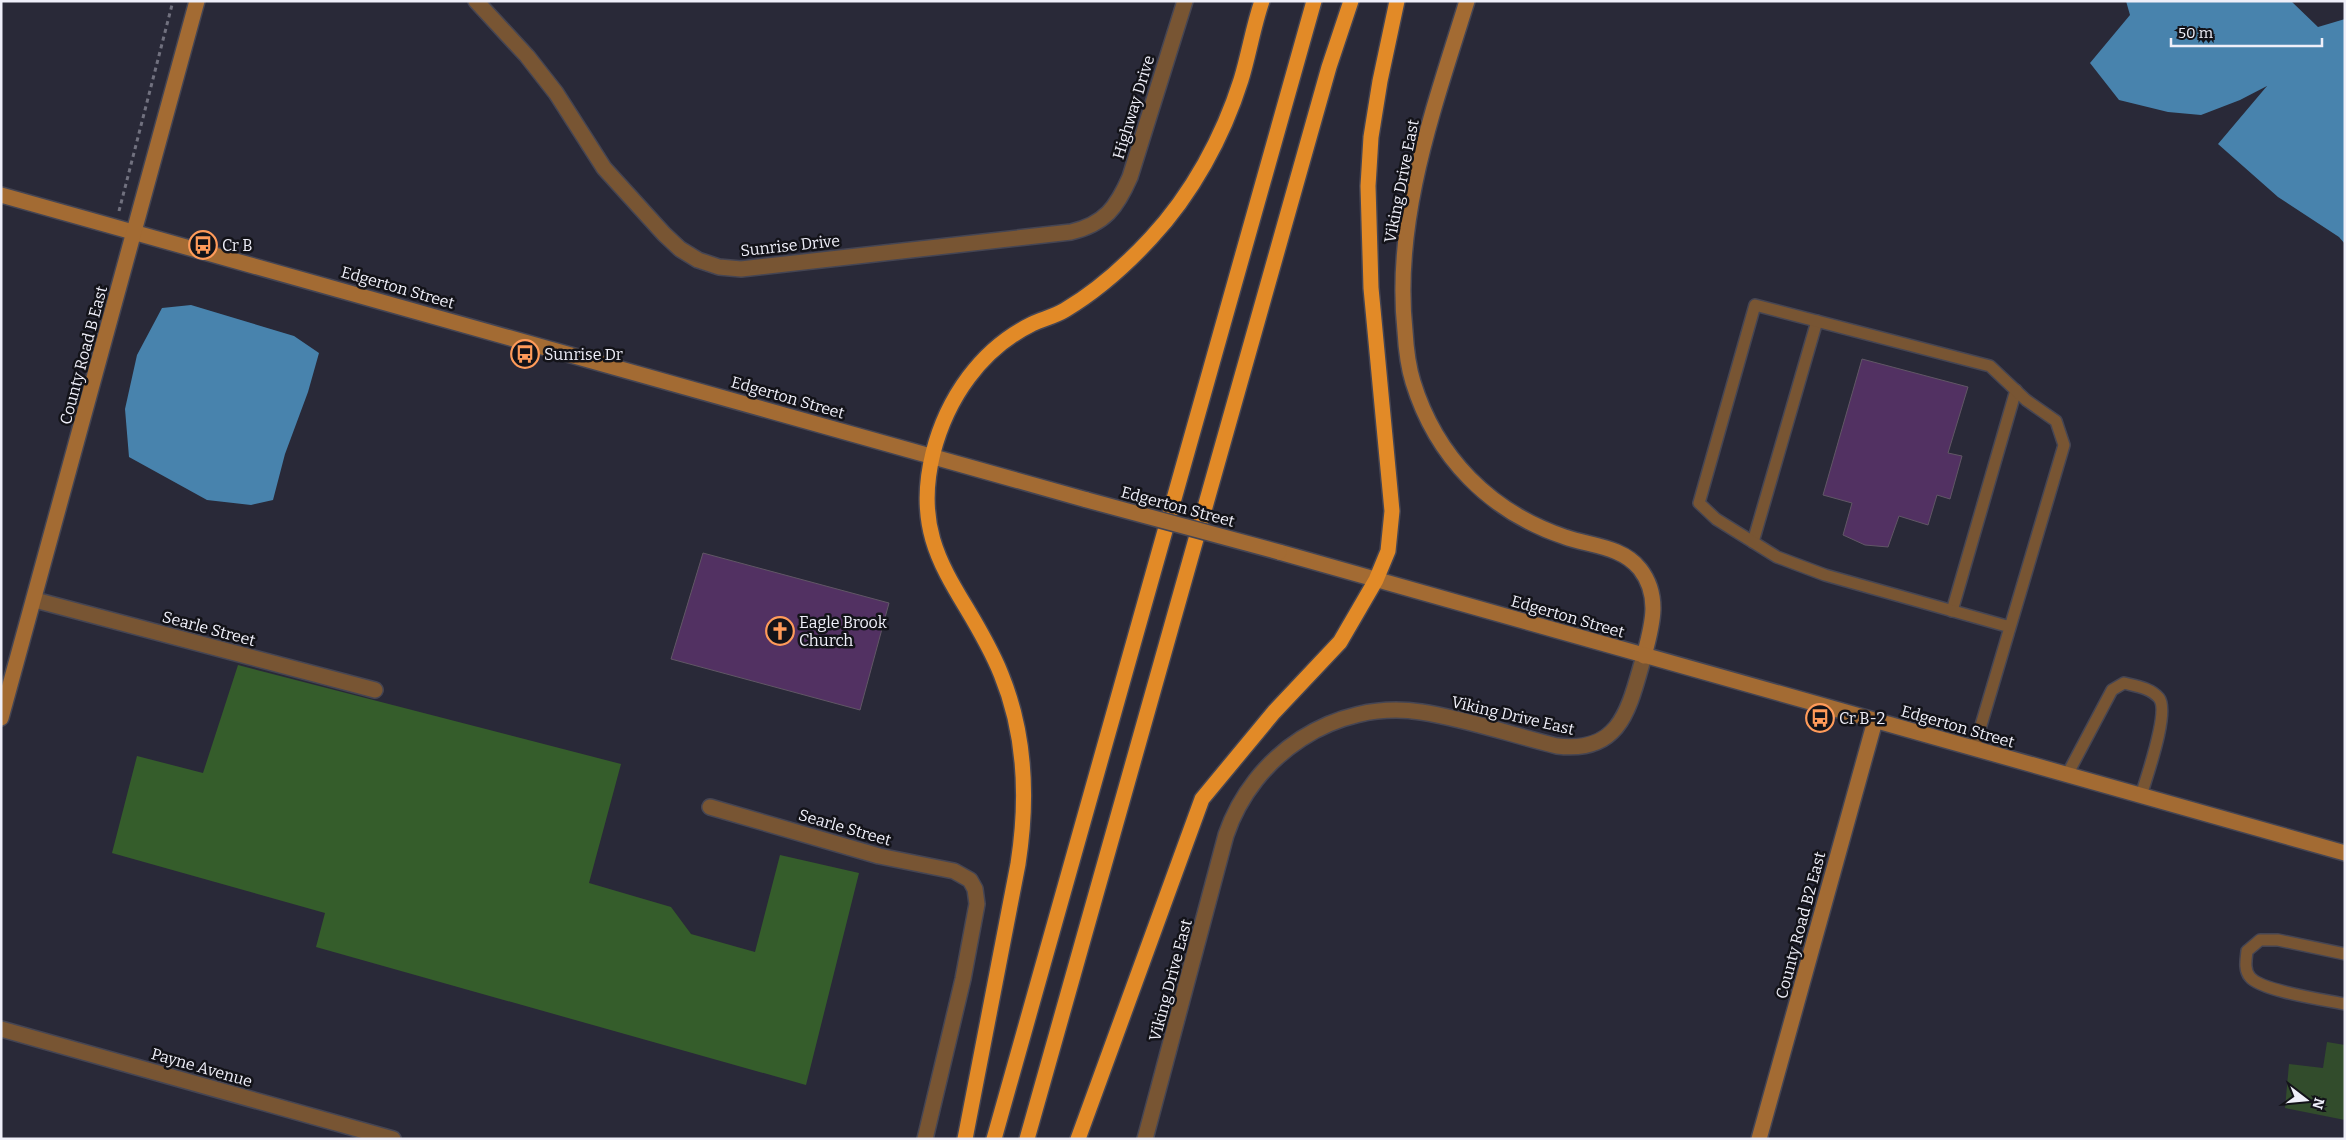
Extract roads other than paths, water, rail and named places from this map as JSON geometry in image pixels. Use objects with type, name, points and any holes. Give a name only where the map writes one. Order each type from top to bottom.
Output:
[{"type":"highway","points":[[965,1139],[1018,864],[1023,832],[1025,796],[1022,752],[1013,709],[1001,674],[986,641],[938,557],[931,536],[926,507],[932,456],[938,433],[949,407],[964,382],[983,359],[1006,340],[1032,324],[1062,312],[1087,295],[1133,256],[1152,237],[1179,203],[1203,166],[1223,128],[1241,80],[1262,1]]},
{"type":"highway","points":[[994,1139],[1314,1]]},
{"type":"highway","points":[[1027,1139],[1329,67],[1351,1]]},
{"type":"highway","points":[[1078,1139],[1202,799],[1274,712],[1340,642],[1376,580],[1388,551],[1392,511],[1371,288],[1368,186],[1371,137],[1383,63],[1397,1]]},
{"type":"street","name":"County Road B East","points":[[1,718],[35,600],[197,1]]},
{"type":"street","name":"Sunrise Drive","points":[[476,1],[527,56],[556,93],[604,168],[664,234],[680,249],[698,260],[720,267],[741,269],[1071,232],[1088,228],[1104,217]]},
{"type":"street","name":"Highway Drive","points":[[1104,217],[1120,201],[1130,177],[1184,1]]},
{"type":"street","name":"Viking Drive East","points":[[1146,1139],[1229,828],[1244,795],[1283,751],[1307,734],[1334,722],[1362,714],[1391,710],[1420,712],[1449,718],[1557,746],[1574,748],[1589,746],[1614,732],[1623,720],[1629,707],[1644,656],[1654,609],[1653,594],[1648,580],[1640,568],[1629,558],[1616,551],[1566,538],[1536,526],[1486,496],[1459,470],[1438,440],[1421,407],[1412,380],[1402,308],[1403,262],[1409,217],[1431,119],[1466,1]]},
{"type":"street","name":"Edgerton Street","points":[[1,195],[1087,500],[1279,552],[2345,853]]},
{"type":"street","name":"Searle Street","points":[[35,600],[374,690]]},
{"type":"street","name":"County Road B2 East","points":[[1760,1139],[1875,721]]},
{"type":"street","name":"Searle Street","points":[[710,807],[879,856],[954,871],[970,880],[975,889],[976,904],[972,932],[963,979],[925,1139]]},
{"type":"street","name":"Payne Avenue","points":[[1,1029],[393,1139]]},
{"type":"lane","points":[[1974,749],[2064,445],[2056,421],[2026,400],[1990,366],[1755,305],[1699,503],[1716,518],[1777,557],[1825,575],[2010,627]]},
{"type":"lane","points":[[1752,542],[1817,322]]},
{"type":"lane","points":[[1952,611],[2016,390]]},
{"type":"lane","points":[[2067,775],[2112,690],[2124,683],[2151,691],[2161,699],[2163,715],[2141,796]]},
{"type":"lane","points":[[2345,954],[2278,940],[2260,940],[2247,951],[2245,965],[2249,976],[2256,983],[2272,989],[2345,1004]]},
{"type":"water","points":[[2126,1],[2291,1],[2318,27],[2345,19],[2345,244],[2339,237],[2278,197],[2218,144],[2267,86],[2240,100],[2201,115],[2168,112],[2119,100],[2090,63],[2130,15]]},
{"type":"water","points":[[191,305],[294,336],[319,353],[308,392],[285,454],[273,500],[251,505],[207,500],[129,457],[125,409],[137,355],[162,308]]},
{"type":"place","name":"Cr B","points":[[203,245]]},
{"type":"place","name":"Sunrise Dr","points":[[525,354]]},
{"type":"place","name":"Eagle Brook Church","points":[[780,631]]},
{"type":"place","name":"Cr B-2","points":[[1820,718]]}]
